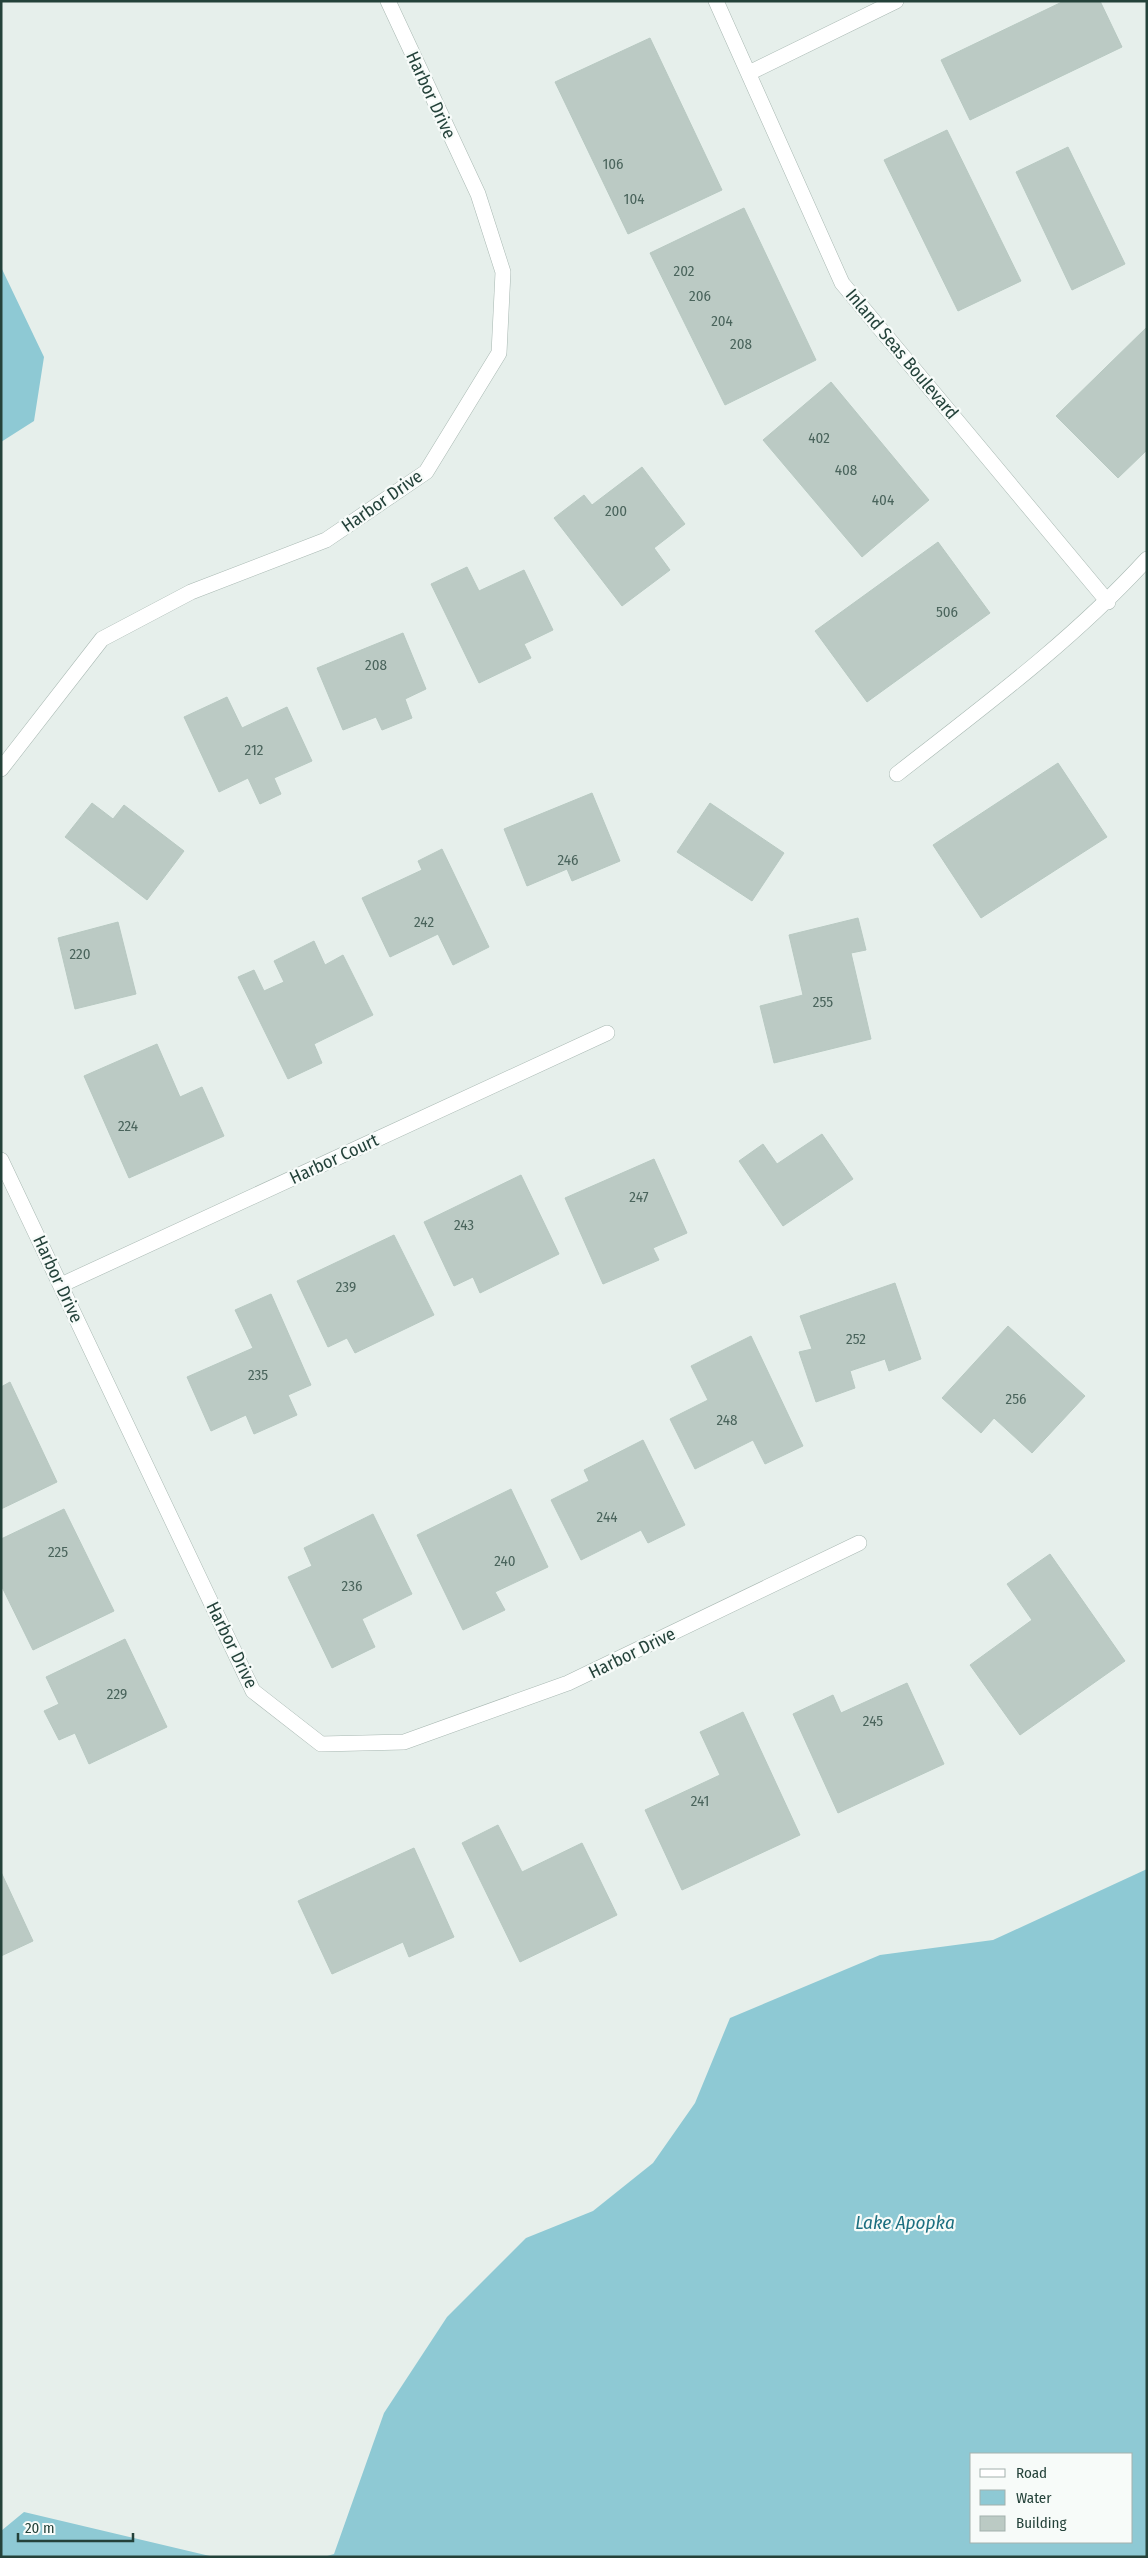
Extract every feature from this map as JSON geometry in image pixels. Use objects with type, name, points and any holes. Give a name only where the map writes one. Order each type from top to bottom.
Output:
[{"type":"street","name":"Harbor Drive","points":[[1,769],[102,638],[191,592],[326,540],[426,472],[498,353],[503,272],[478,194],[388,1]]},
{"type":"street","name":"Inland Seas Boulevard","points":[[716,1],[842,283],[1108,602]]},
{"type":"street","points":[[749,73],[896,1]]},
{"type":"street","points":[[897,774],[1028,671],[1108,602],[1147,559]]},
{"type":"street","name":"Harbor Court","points":[[61,1285],[607,1033]]},
{"type":"street","name":"Harbor Drive","points":[[1,1160],[253,1692],[321,1744],[404,1742],[568,1683],[859,1543]]},
{"type":"water","points":[[1,267],[44,357],[34,421],[1,442]]},
{"type":"water","name":"Lake Apopka","points":[[1147,1869],[1147,2557],[324,2557],[334,2554],[384,2413],[447,2317],[526,2238],[593,2211],[653,2163],[695,2103],[730,2018],[880,1955],[993,1940]]},
{"type":"water","points":[[24,2512],[214,2557],[1,2557],[1,2531]]},
{"type":"building","points":[[1064,1],[1100,1],[1122,47],[970,120],[941,60]]},
{"type":"building","points":[[650,38],[722,190],[628,234],[555,82]]},
{"type":"building","points":[[947,130],[1021,281],[958,311],[884,160]]},
{"type":"building","points":[[1068,147],[1125,264],[1072,290],[1016,172]]},
{"type":"building","points":[[744,208],[816,360],[725,405],[650,253]]},
{"type":"building","points":[[1147,327],[1147,450],[1118,478],[1056,416]]},
{"type":"building","points":[[831,382],[929,500],[862,557],[763,440]]},
{"type":"building","points":[[642,467],[685,524],[654,548],[670,570],[622,606],[554,518],[584,495],[592,505]]},
{"type":"building","points":[[938,542],[990,613],[867,702],[815,631]]},
{"type":"building","points":[[467,567],[479,591],[524,570],[553,630],[524,644],[531,658],[479,683],[431,584]]},
{"type":"building","points":[[403,633],[426,689],[405,699],[412,718],[382,730],[376,717],[343,730],[317,668]]},
{"type":"building","points":[[227,697],[242,728],[287,707],[312,761],[274,778],[281,794],[260,804],[248,778],[219,792],[184,717]]},
{"type":"building","points":[[1058,763],[1107,837],[981,918],[933,845]]},
{"type":"building","points":[[592,793],[620,861],[572,881],[567,869],[527,886],[504,829]]},
{"type":"building","points":[[92,803],[113,819],[124,805],[184,851],[147,900],[65,837]]},
{"type":"building","points":[[710,803],[784,853],[752,901],[677,852]]},
{"type":"building","points":[[442,849],[489,947],[453,965],[438,934],[390,957],[362,898],[422,870],[418,861]]},
{"type":"building","points":[[858,918],[866,950],[851,953],[871,1039],[774,1063],[760,1006],[803,995],[789,935]]},
{"type":"building","points":[[118,922],[136,994],[75,1009],[58,938]]},
{"type":"building","points":[[314,941],[325,965],[343,955],[373,1015],[314,1044],[322,1063],[288,1079],[238,977],[254,970],[264,991],[284,982],[274,961]]},
{"type":"building","points":[[157,1044],[180,1097],[202,1087],[224,1136],[129,1178],[84,1076]]},
{"type":"building","points":[[822,1134],[853,1179],[783,1226],[739,1161],[763,1144],[777,1164]]},
{"type":"building","points":[[654,1159],[687,1233],[653,1248],[659,1260],[603,1284],[565,1198]]},
{"type":"building","points":[[521,1175],[559,1254],[480,1293],[473,1277],[454,1286],[424,1222]]},
{"type":"building","points":[[394,1235],[434,1315],[355,1353],[347,1338],[328,1347],[297,1281]]},
{"type":"building","points":[[895,1283],[921,1359],[889,1371],[885,1359],[850,1371],[855,1388],[816,1402],[799,1352],[812,1349],[800,1316]]},
{"type":"building","points":[[271,1294],[311,1385],[288,1395],[297,1415],[254,1434],[246,1415],[211,1431],[187,1377],[253,1348],[235,1310]]},
{"type":"building","points":[[1008,1326],[1085,1396],[1032,1453],[994,1418],[981,1433],[942,1398]]},
{"type":"building","points":[[751,1336],[803,1446],[765,1464],[753,1440],[695,1469],[670,1419],[708,1400],[691,1366]]},
{"type":"building","points":[[10,1382],[57,1482],[1,1509],[1,1387]]},
{"type":"building","points":[[643,1440],[685,1525],[648,1543],[641,1530],[581,1560],[551,1500],[589,1481],[584,1470]]},
{"type":"building","points":[[511,1489],[548,1567],[495,1592],[505,1610],[463,1630],[417,1535]]},
{"type":"building","points":[[64,1509],[114,1611],[33,1650],[1,1585],[1,1539]]},
{"type":"building","points":[[373,1514],[412,1594],[362,1619],[375,1647],[332,1668],[288,1577],[312,1566],[304,1548]]},
{"type":"building","points":[[1050,1554],[1125,1661],[1020,1735],[970,1665],[1032,1620],[1007,1584]]},
{"type":"building","points":[[125,1639],[167,1727],[89,1764],[75,1733],[59,1740],[44,1711],[59,1704],[46,1677]]},
{"type":"building","points":[[907,1683],[944,1764],[838,1813],[793,1714],[833,1695],[841,1713]]},
{"type":"building","points":[[743,1712],[800,1835],[682,1890],[645,1810],[720,1775],[700,1732]]},
{"type":"building","points":[[498,1825],[522,1872],[582,1843],[617,1915],[520,1962],[462,1843]]},
{"type":"building","points":[[414,1848],[454,1937],[409,1957],[403,1942],[332,1974],[298,1901]]},
{"type":"building","points":[[1,1872],[33,1941],[1,1956]]}]
